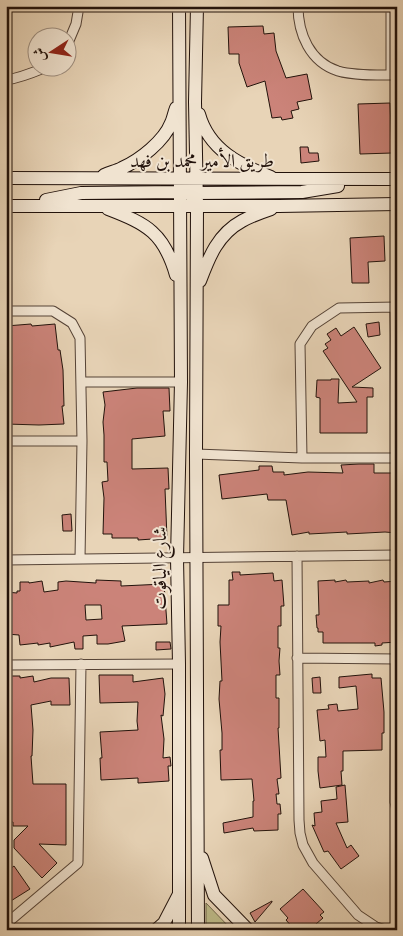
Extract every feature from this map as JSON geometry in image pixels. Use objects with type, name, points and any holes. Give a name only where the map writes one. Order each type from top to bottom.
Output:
[{"type":"street","points":[[74,28],[79,6]]},
{"type":"street","points":[[179,6],[180,178]]},
{"type":"street","name":"شارع الياقوت","points":[[179,930],[177,558],[181,382],[180,292],[196,102],[197,6]]},
{"type":"street","points":[[298,6],[300,30],[312,54],[322,64],[338,71],[351,73],[394,75],[391,6]]},
{"type":"street","points":[[6,80],[28,75]]},
{"type":"street","points":[[95,178],[123,168],[157,143],[171,124],[180,94]]},
{"type":"street","points":[[196,102],[200,118],[206,130],[220,149],[240,164],[278,180]]},
{"type":"street","name":"طريق الأمير محمد بن فهد","points":[[6,178],[180,178],[197,206],[397,204]]},
{"type":"street","name":"طريق الأمير محمد بن فهد","points":[[6,206],[99,206],[278,180],[397,179]]},
{"type":"street","points":[[22,206],[81,193],[302,192],[373,180]]},
{"type":"street","points":[[99,206],[136,220],[153,233],[167,250],[172,261],[180,292]]},
{"type":"street","name":"شارع الياقوت","points":[[197,206],[198,930]]},
{"type":"street","points":[[197,288],[210,254],[223,236],[240,222],[278,206]]},
{"type":"street","points":[[302,458],[300,344],[312,326],[339,308],[396,307],[397,422]]},
{"type":"street","points":[[6,311],[53,311],[72,324],[80,338],[82,441],[80,559]]},
{"type":"street","points":[[81,382],[181,382]]},
{"type":"street","points":[[6,442],[82,441]]},
{"type":"street","points":[[196,454],[302,458],[397,458]]},
{"type":"street","points":[[6,560],[397,555]]},
{"type":"street","points":[[296,556],[298,820],[303,845],[313,863],[358,914],[376,927],[385,930]]},
{"type":"street","points":[[297,658],[396,658],[395,802],[397,810]]},
{"type":"street","points":[[6,664],[179,664]]},
{"type":"street","points":[[6,924],[78,862],[81,664]]},
{"type":"street","points":[[198,839],[214,895],[248,930]]},
{"type":"street","points":[[156,930],[164,923],[179,894]]},
{"type":"shaded area","points":[[206,903],[232,930],[206,930]]},
{"type":"building","points":[[263,26],[264,34],[274,33],[276,51],[286,78],[307,74],[312,99],[297,102],[299,109],[291,111],[293,118],[282,120],[281,117],[272,118],[265,81],[247,87],[239,63],[239,54],[229,54],[228,27]]},
{"type":"building","points":[[390,103],[392,153],[360,154],[358,104]]},
{"type":"building","points":[[300,147],[308,147],[309,153],[318,153],[319,161],[301,163]]},
{"type":"building","points":[[384,236],[385,261],[368,262],[369,283],[352,283],[350,238]]},
{"type":"building","points":[[379,322],[380,335],[368,337],[366,324]]},
{"type":"building","points":[[31,324],[32,326],[55,324],[63,370],[64,406],[62,406],[64,424],[6,424],[6,394],[8,394],[6,381],[6,326]]},
{"type":"building","points":[[354,327],[381,368],[352,387],[373,388],[373,397],[367,397],[367,433],[320,433],[320,398],[316,397],[317,380],[339,379],[338,403],[357,402],[323,351],[328,348],[325,344],[331,340],[327,334],[336,328],[341,336]]},
{"type":"building","points":[[137,388],[169,388],[170,411],[163,411],[165,436],[132,439],[132,469],[168,468],[169,489],[165,489],[167,538],[138,540],[138,538],[112,538],[112,534],[103,534],[104,498],[102,482],[108,481],[107,462],[104,462],[103,422],[105,405],[103,392]]},
{"type":"building","points":[[374,464],[374,473],[397,473],[397,533],[347,534],[347,532],[309,534],[309,532],[292,535],[286,500],[268,500],[267,494],[222,499],[219,475],[259,470],[259,466],[272,466],[273,472],[284,472],[284,475],[308,472],[343,473],[341,465]]},
{"type":"building","points":[[71,514],[72,531],[63,531],[62,515]]},
{"type":"building","points":[[232,572],[240,572],[240,575],[273,573],[274,581],[282,580],[284,606],[281,606],[281,626],[278,626],[280,675],[276,675],[276,698],[279,698],[278,728],[281,778],[277,779],[279,794],[276,794],[281,814],[278,814],[278,830],[254,831],[253,828],[224,833],[223,823],[253,817],[254,801],[252,779],[221,780],[220,750],[222,750],[222,733],[219,699],[220,681],[222,681],[221,626],[218,626],[218,605],[229,605],[229,580],[233,580]]},
{"type":"building","points":[[96,580],[121,581],[121,586],[164,584],[167,624],[122,626],[125,641],[108,644],[97,644],[97,635],[83,636],[83,649],[75,649],[74,642],[50,647],[50,643],[20,645],[19,635],[6,634],[6,592],[17,593],[17,591],[20,591],[20,582],[42,581],[44,592],[58,590],[58,582],[96,583]],"holes":[[[85,605],[101,605],[102,619],[86,620]]]},
{"type":"building","points":[[335,580],[335,582],[346,580],[347,582],[369,581],[369,583],[383,580],[384,582],[397,581],[397,642],[382,643],[382,645],[375,646],[375,643],[323,643],[323,632],[318,632],[317,628],[316,615],[319,615],[318,581]]},
{"type":"building","points":[[156,642],[170,642],[171,649],[156,650]]},
{"type":"building","points":[[372,674],[372,678],[381,678],[384,712],[382,750],[343,751],[342,785],[320,788],[318,757],[326,757],[325,740],[320,741],[317,710],[329,709],[328,705],[337,704],[338,711],[358,709],[356,686],[339,688],[339,677]]},
{"type":"building","points":[[99,675],[133,675],[133,682],[163,678],[165,694],[163,716],[161,715],[164,739],[163,758],[170,757],[171,766],[168,766],[169,781],[138,783],[138,778],[101,780],[100,732],[138,730],[138,702],[100,703]]},
{"type":"building","points":[[6,676],[20,676],[20,678],[33,676],[34,682],[51,678],[69,678],[70,705],[51,705],[51,701],[31,705],[33,784],[66,784],[66,845],[39,844],[57,863],[42,878],[14,848],[14,840],[28,826],[13,826],[13,822],[6,822]]},
{"type":"building","points":[[320,677],[321,693],[313,693],[312,678]]},
{"type":"building","points":[[345,785],[348,822],[336,823],[347,848],[351,845],[359,856],[341,869],[328,851],[324,852],[312,825],[315,826],[314,813],[322,812],[321,801],[337,799],[336,787]]},
{"type":"building","points":[[14,866],[30,889],[6,904],[6,872]]},
{"type":"building","points":[[303,889],[324,912],[320,915],[323,918],[309,930],[300,930],[296,926],[293,928],[286,920],[288,918],[280,909]]},
{"type":"building","points":[[272,902],[255,922],[250,913]]}]
